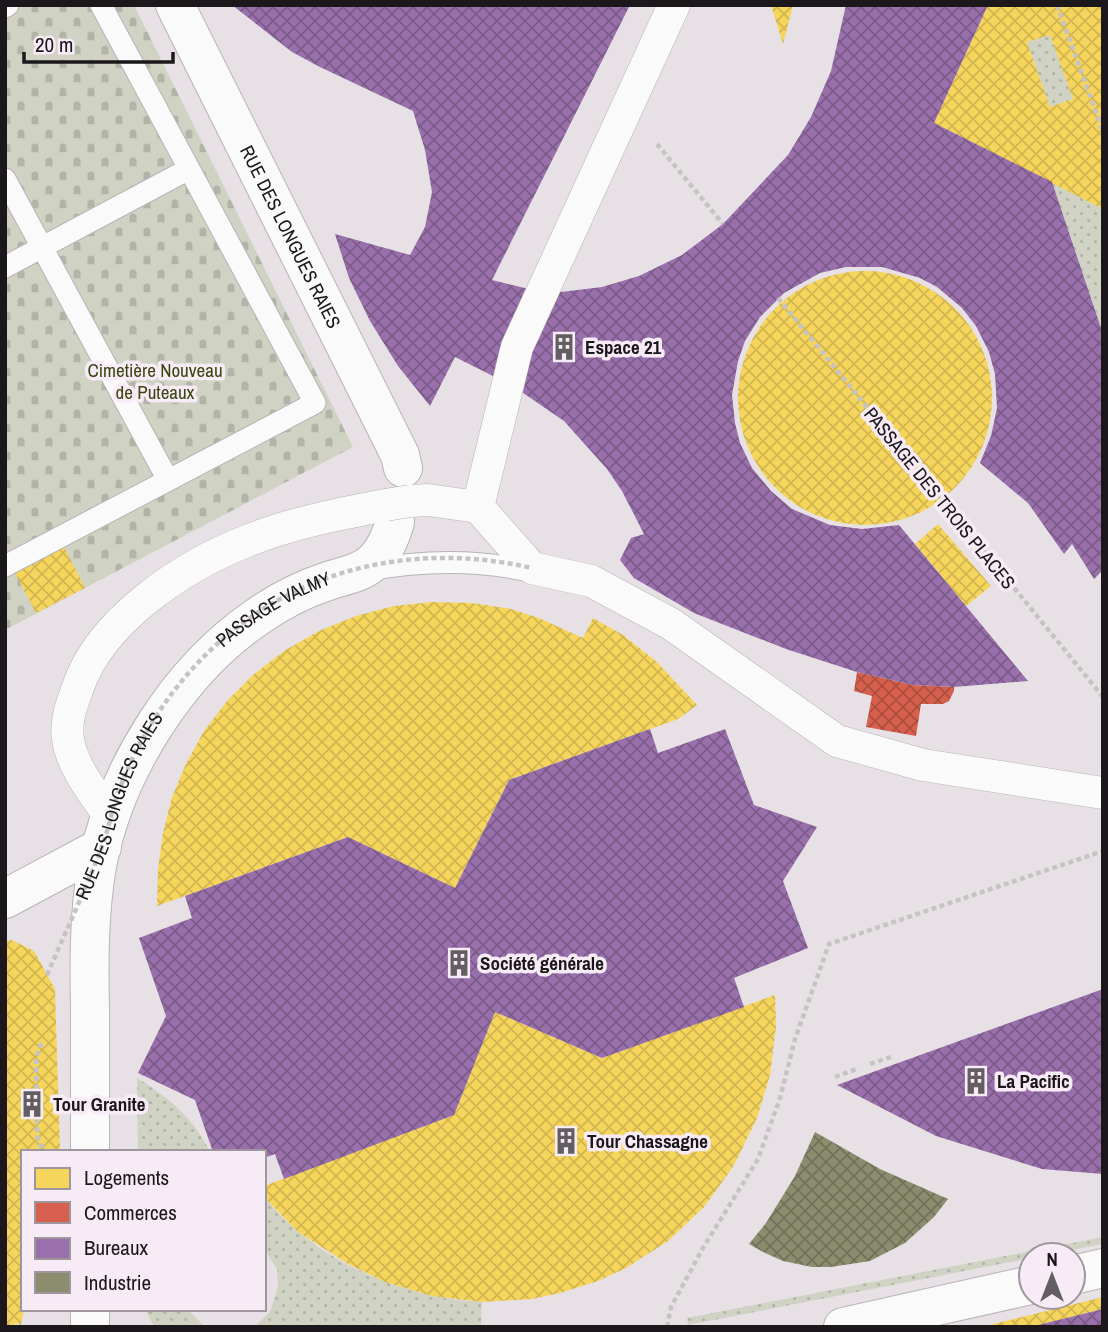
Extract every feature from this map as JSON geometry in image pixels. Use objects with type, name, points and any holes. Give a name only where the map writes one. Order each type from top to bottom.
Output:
[{"type":"street","name":"RUE DES LONGUES RAIES","points":[[90,1150],[91,910],[107,832],[124,784],[160,716],[198,667],[238,631],[277,604],[373,563],[381,553],[399,499],[400,456],[175,5]]},
{"type":"street","points":[[478,507],[517,347],[674,5]]},
{"type":"street","points":[[5,899],[107,832],[68,742],[67,727],[80,680],[92,656],[114,628],[140,603],[168,583],[247,541],[315,519],[399,499],[478,507],[535,571],[591,581],[671,624],[837,741],[923,765],[1103,793]]},
{"type":"street","points":[[843,1327],[1017,1288]]},
{"type":"lane","points":[[5,566],[315,403],[101,5]]},
{"type":"lane","points":[[5,267],[189,169]]},
{"type":"lane","points":[[5,179],[168,480]]},
{"type":"lane","name":"RUE DES LONGUES RAIES","points":[[359,571],[391,566],[459,563],[535,571]]},
{"type":"path","points":[[1057,5],[1103,132]]},
{"type":"path","points":[[628,109],[723,224]]},
{"type":"path","name":"PASSAGE DES TROIS PLACES","points":[[778,298],[1103,697]]},
{"type":"path","name":"PASSAGE VALMY","points":[[47,975],[107,832],[120,789],[150,726],[194,667],[222,638],[251,616],[322,579],[367,566],[415,559],[457,557],[499,560],[535,571]]},
{"type":"path","points":[[667,1327],[671,1307],[703,1248],[758,1159],[780,1098],[795,1039],[829,944],[1103,851]]},
{"type":"path","points":[[870,1064],[894,1056]]},
{"type":"path","points":[[36,1057],[37,1136],[43,1150]]},
{"type":"path","points":[[835,1077],[859,1068]]},
{"type":"green space","name":"Cimetière Nouveau de Puteaux","points":[[5,5],[134,5],[353,447],[5,630]]},
{"type":"green space","points":[[1050,35],[1073,99],[1050,107],[1027,42]]},
{"type":"green space","points":[[1052,182],[1103,209],[1103,334]]},
{"type":"green space","points":[[137,1078],[179,1109],[209,1150],[138,1150]]},
{"type":"green space","points":[[266,1199],[309,1240],[362,1272],[421,1293],[482,1302],[481,1327],[254,1327],[270,1312],[278,1287],[277,1269],[266,1252]]},
{"type":"green space","points":[[1103,1237],[1103,1244],[1087,1247],[1087,1241],[1082,1241]]},
{"type":"green space","points":[[1017,1254],[1017,1261],[688,1325],[687,1318]]},
{"type":"green space","points":[[146,1311],[189,1311],[205,1327],[154,1327]]},
{"type":"building: Logements","points":[[771,5],[793,5],[783,44]]},
{"type":"building: Logements","points":[[988,5],[1103,5],[1103,209],[934,123]],"holes":[[[1050,35],[1073,99],[1050,107],[1027,42]]]},
{"type":"building: Logements","points":[[865,271],[890,274],[913,281],[925,286],[955,308],[977,338],[982,350],[989,373],[992,398],[989,423],[982,446],[977,458],[955,488],[925,510],[913,515],[890,522],[865,525],[840,522],[817,515],[805,510],[775,488],[753,458],[748,446],[741,423],[738,398],[741,373],[748,350],[753,338],[775,308],[805,286],[817,281],[840,274]]},
{"type":"building: Logements","points":[[938,524],[991,586],[966,606],[915,544]]},
{"type":"building: Logements","points":[[63,545],[85,588],[36,613],[14,571]]},
{"type":"building: Logements","points":[[432,602],[472,603],[511,609],[539,618],[583,638],[593,618],[623,635],[657,662],[697,705],[678,719],[509,780],[455,888],[348,837],[157,906],[158,869],[172,797],[204,731],[227,701],[253,675],[284,651],[319,631],[356,616],[394,606]]},
{"type":"building: Logements","name":"Tour Granite","points":[[12,940],[34,951],[55,989],[60,1150],[21,1150],[21,1311],[24,1311],[21,1325],[15,1323],[14,1327],[5,1327],[5,941]]},
{"type":"building: Logements","name":"Tour Chassagne","points":[[775,995],[776,1026],[770,1075],[757,1118],[733,1167],[704,1207],[668,1241],[626,1268],[598,1281],[532,1299],[482,1302],[432,1296],[385,1282],[348,1264],[298,1232],[266,1199],[266,1185],[454,1115],[495,1012],[602,1058]]},
{"type":"building: Logements","points":[[1103,1297],[1103,1309],[1030,1327],[981,1327],[1046,1311],[1087,1311],[1087,1301]]},
{"type":"building: Commerces","points":[[857,672],[913,685],[954,687],[954,691],[949,701],[943,704],[921,704],[916,736],[866,727],[872,696],[854,691]]},
{"type":"building: Bureaux","name":"Espace 21","points":[[232,5],[630,5],[492,280],[529,289],[561,292],[602,287],[639,276],[682,255],[723,224],[788,155],[811,117],[831,71],[846,5],[988,5],[934,123],[1052,182],[1103,334],[1103,570],[1094,579],[1072,544],[1064,554],[1028,503],[980,463],[991,436],[997,408],[995,374],[989,352],[976,326],[962,308],[937,287],[920,278],[882,267],[846,267],[820,273],[784,293],[760,317],[745,341],[738,361],[732,395],[740,443],[752,468],[771,491],[792,509],[830,525],[862,529],[899,525],[1028,681],[954,687],[913,685],[857,672],[786,649],[694,613],[634,578],[620,560],[631,538],[644,534],[622,491],[607,469],[564,421],[513,386],[455,357],[430,406],[398,366],[370,321],[349,278],[335,234],[410,255],[425,227],[432,192],[425,150],[413,111],[292,52]]},
{"type":"building: Bureaux","name":"Société générale","points":[[650,729],[658,753],[725,729],[754,805],[817,827],[783,881],[808,948],[734,978],[744,1007],[602,1058],[495,1012],[454,1115],[284,1179],[275,1154],[266,1157],[266,1150],[212,1150],[195,1100],[138,1073],[166,1016],[139,938],[192,918],[185,896],[348,837],[455,888],[509,780]]},
{"type":"building: Bureaux","name":"La Pacific","points":[[1103,989],[1103,1174],[1042,1169],[936,1136],[837,1085]]},
{"type":"building: Bureaux","points":[[1103,1309],[1103,1327],[1034,1327],[1034,1326]]},
{"type":"building: Industrie","points":[[815,1132],[880,1169],[948,1199],[934,1217],[905,1243],[870,1261],[812,1267],[783,1261],[765,1253],[749,1244],[766,1223],[795,1176]]},
{"type":"place","name":"Espace 21","points":[[564,347]]},
{"type":"place","name":"Société générale","points":[[459,963]]},
{"type":"place","name":"La Pacific","points":[[976,1081]]},
{"type":"place","name":"Tour Granite","points":[[32,1104]]},
{"type":"place","name":"Tour Chassagne","points":[[566,1141]]}]
